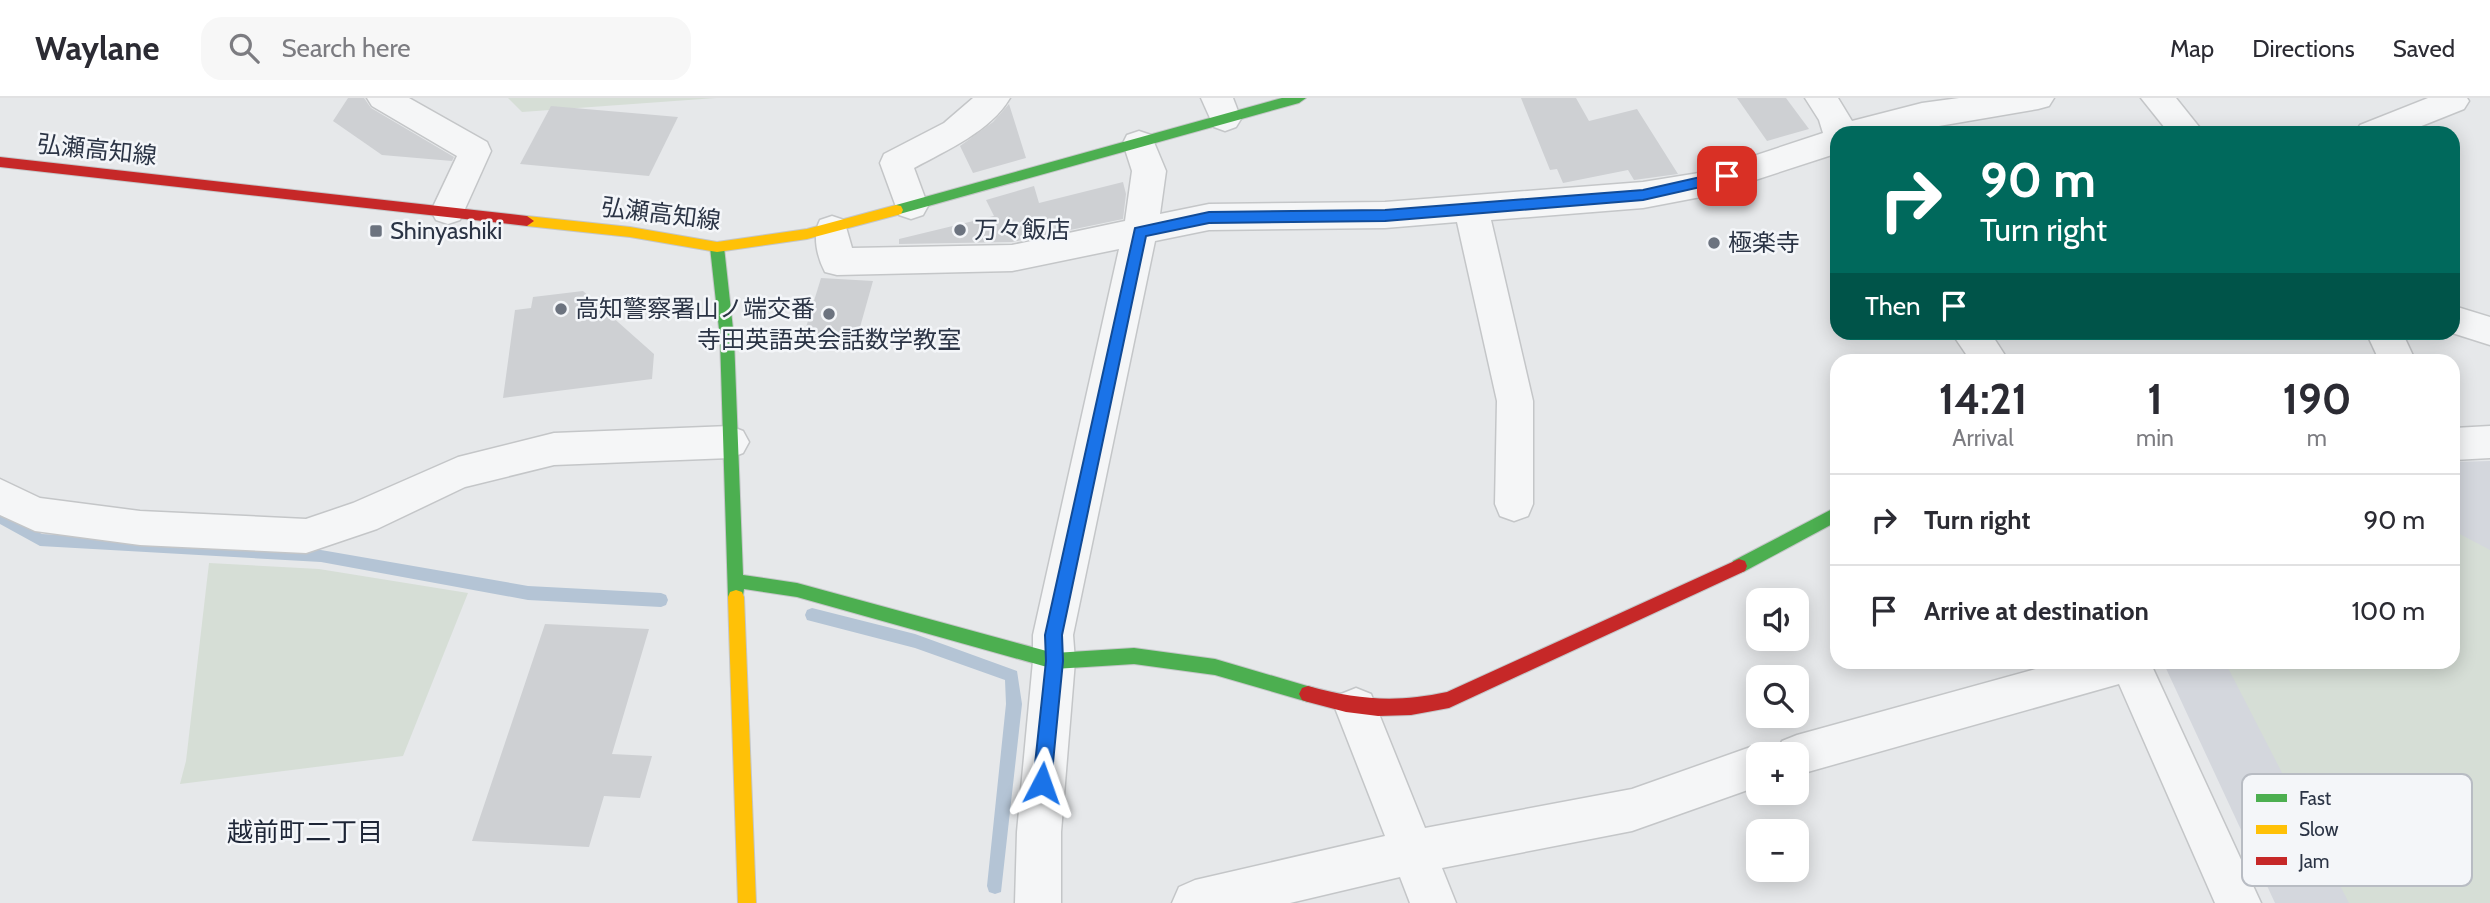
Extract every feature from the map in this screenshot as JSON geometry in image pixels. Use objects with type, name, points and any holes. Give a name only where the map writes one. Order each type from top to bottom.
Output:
[{"type":"street","points":[[383,98],[475,151],[448,211]]},
{"type":"street","points":[[911,205],[896,163],[955,131],[994,98]]},
{"type":"street","name":"弘瀬高知線","points":[[0,162],[629,232],[717,247],[832,229],[1139,142],[1221,108],[1299,98]]},
{"type":"street","points":[[1821,98],[1835,118],[1837,126]]},
{"type":"street","points":[[1880,126],[1922,115],[2038,98]]},
{"type":"street","points":[[2157,98],[2182,126]]},
{"type":"street","points":[[2390,126],[2453,102]]},
{"type":"street","points":[[1038,903],[1040,818],[1055,661],[1053,635],[1140,232],[1149,171],[1139,142]]},
{"type":"street","points":[[832,229],[837,262],[1012,258],[1209,218],[1385,215],[1643,195],[1706,184],[1830,143]]},
{"type":"street","points":[[1471,208],[1516,401],[1514,504]]},
{"type":"street","points":[[717,247],[727,338],[747,903]]},
{"type":"street","points":[[2460,322],[2490,331]]},
{"type":"street","points":[[0,496],[35,514],[140,528],[306,536],[363,517],[458,473],[554,449],[662,447],[730,442]]},
{"type":"street","points":[[2460,444],[2490,442]]},
{"type":"street","points":[[736,581],[797,590],[1055,661],[1134,656],[1216,667],[1356,708],[1409,709],[1449,700],[1751,561],[1830,517]]},
{"type":"street","points":[[1809,752],[2104,669]]},
{"type":"street","points":[[2132,669],[2238,903]]},
{"type":"street","points":[[1356,708],[1433,903]]},
{"type":"street","points":[[1195,903],[1412,852],[1632,810],[1746,770]]},
{"type":"shaded area","points":[[508,98],[716,98],[522,112]]},
{"type":"shaded area","points":[[2490,461],[2490,903],[2275,903],[2267,886],[2472,886],[2472,774],[2242,774],[2242,832],[2166,669],[2460,669],[2460,462]]},
{"type":"shaded area","points":[[2460,534],[2490,550],[2490,903],[2349,903],[2340,886],[2472,886],[2472,774],[2283,774],[2229,669],[2460,669]]},
{"type":"shaded area","points":[[209,563],[319,569],[468,593],[403,756],[180,784],[186,761]]},
{"type":"building","points":[[348,98],[364,98],[371,108],[454,157],[452,161],[382,155],[333,121]]},
{"type":"building","points":[[1521,98],[1576,98],[1589,121],[1637,109],[1678,174],[1634,180],[1628,170],[1563,183],[1557,169],[1550,170]]},
{"type":"building","points":[[1737,98],[1786,98],[1809,129],[1767,141]]},
{"type":"building","points":[[1009,104],[1026,158],[973,173],[960,146],[993,122]]},
{"type":"building","points":[[551,106],[678,117],[649,176],[520,164]]},
{"type":"building","points":[[1123,182],[1126,194],[1123,219],[1012,242],[899,244],[899,239],[994,216],[986,200],[1034,186],[1039,203]]},
{"type":"building","name":"寺田英語英会話数学教室","points":[[821,278],[873,281],[853,352],[800,347]]},
{"type":"building","points":[[583,291],[654,354],[652,379],[503,398],[515,310],[531,308],[533,297]]},
{"type":"building","points":[[545,624],[649,629],[612,754],[652,756],[640,798],[604,796],[589,847],[472,841]]},
{"type":"waterway","points":[[0,517],[40,540],[321,556],[528,593],[661,600]]},
{"type":"waterway","points":[[812,615],[915,641],[1012,676],[1014,704],[995,886]]},
{"type":"traffic: fast","points":[[896,210],[1299,98]]},
{"type":"traffic: fast","points":[[717,247],[727,338],[736,597]]},
{"type":"traffic: fast","points":[[1739,566],[1830,517]]},
{"type":"traffic: fast","points":[[736,581],[797,590],[1054,661],[1134,656],[1215,667],[1308,694]]},
{"type":"traffic: slow","points":[[527,221],[630,232],[717,247],[807,234],[896,210]]},
{"type":"traffic: slow","points":[[736,597],[747,903]]},
{"type":"traffic: jam","points":[[0,162],[527,221]]},
{"type":"traffic: jam","points":[[1308,694],[1346,704],[1378,708],[1411,707],[1449,700],[1739,566]]},
{"type":"place","name":"万々飯店","points":[[960,230]]},
{"type":"place","name":"Shinyashiki","points":[[376,231]]},
{"type":"place","name":"極楽寺","points":[[1714,243]]},
{"type":"place","name":"高知警察署山ノ端交番","points":[[561,309]]},
{"type":"place","name":"寺田英語英会話数学教室","points":[[829,314]]},
{"type":"district","name":"越前町二丁目","points":[[305,832]]},
{"type":"route","points":[[1042,783],[1055,661],[1053,635],[1140,232],[1209,218],[1385,215],[1643,195],[1706,184],[1727,176]]}]
